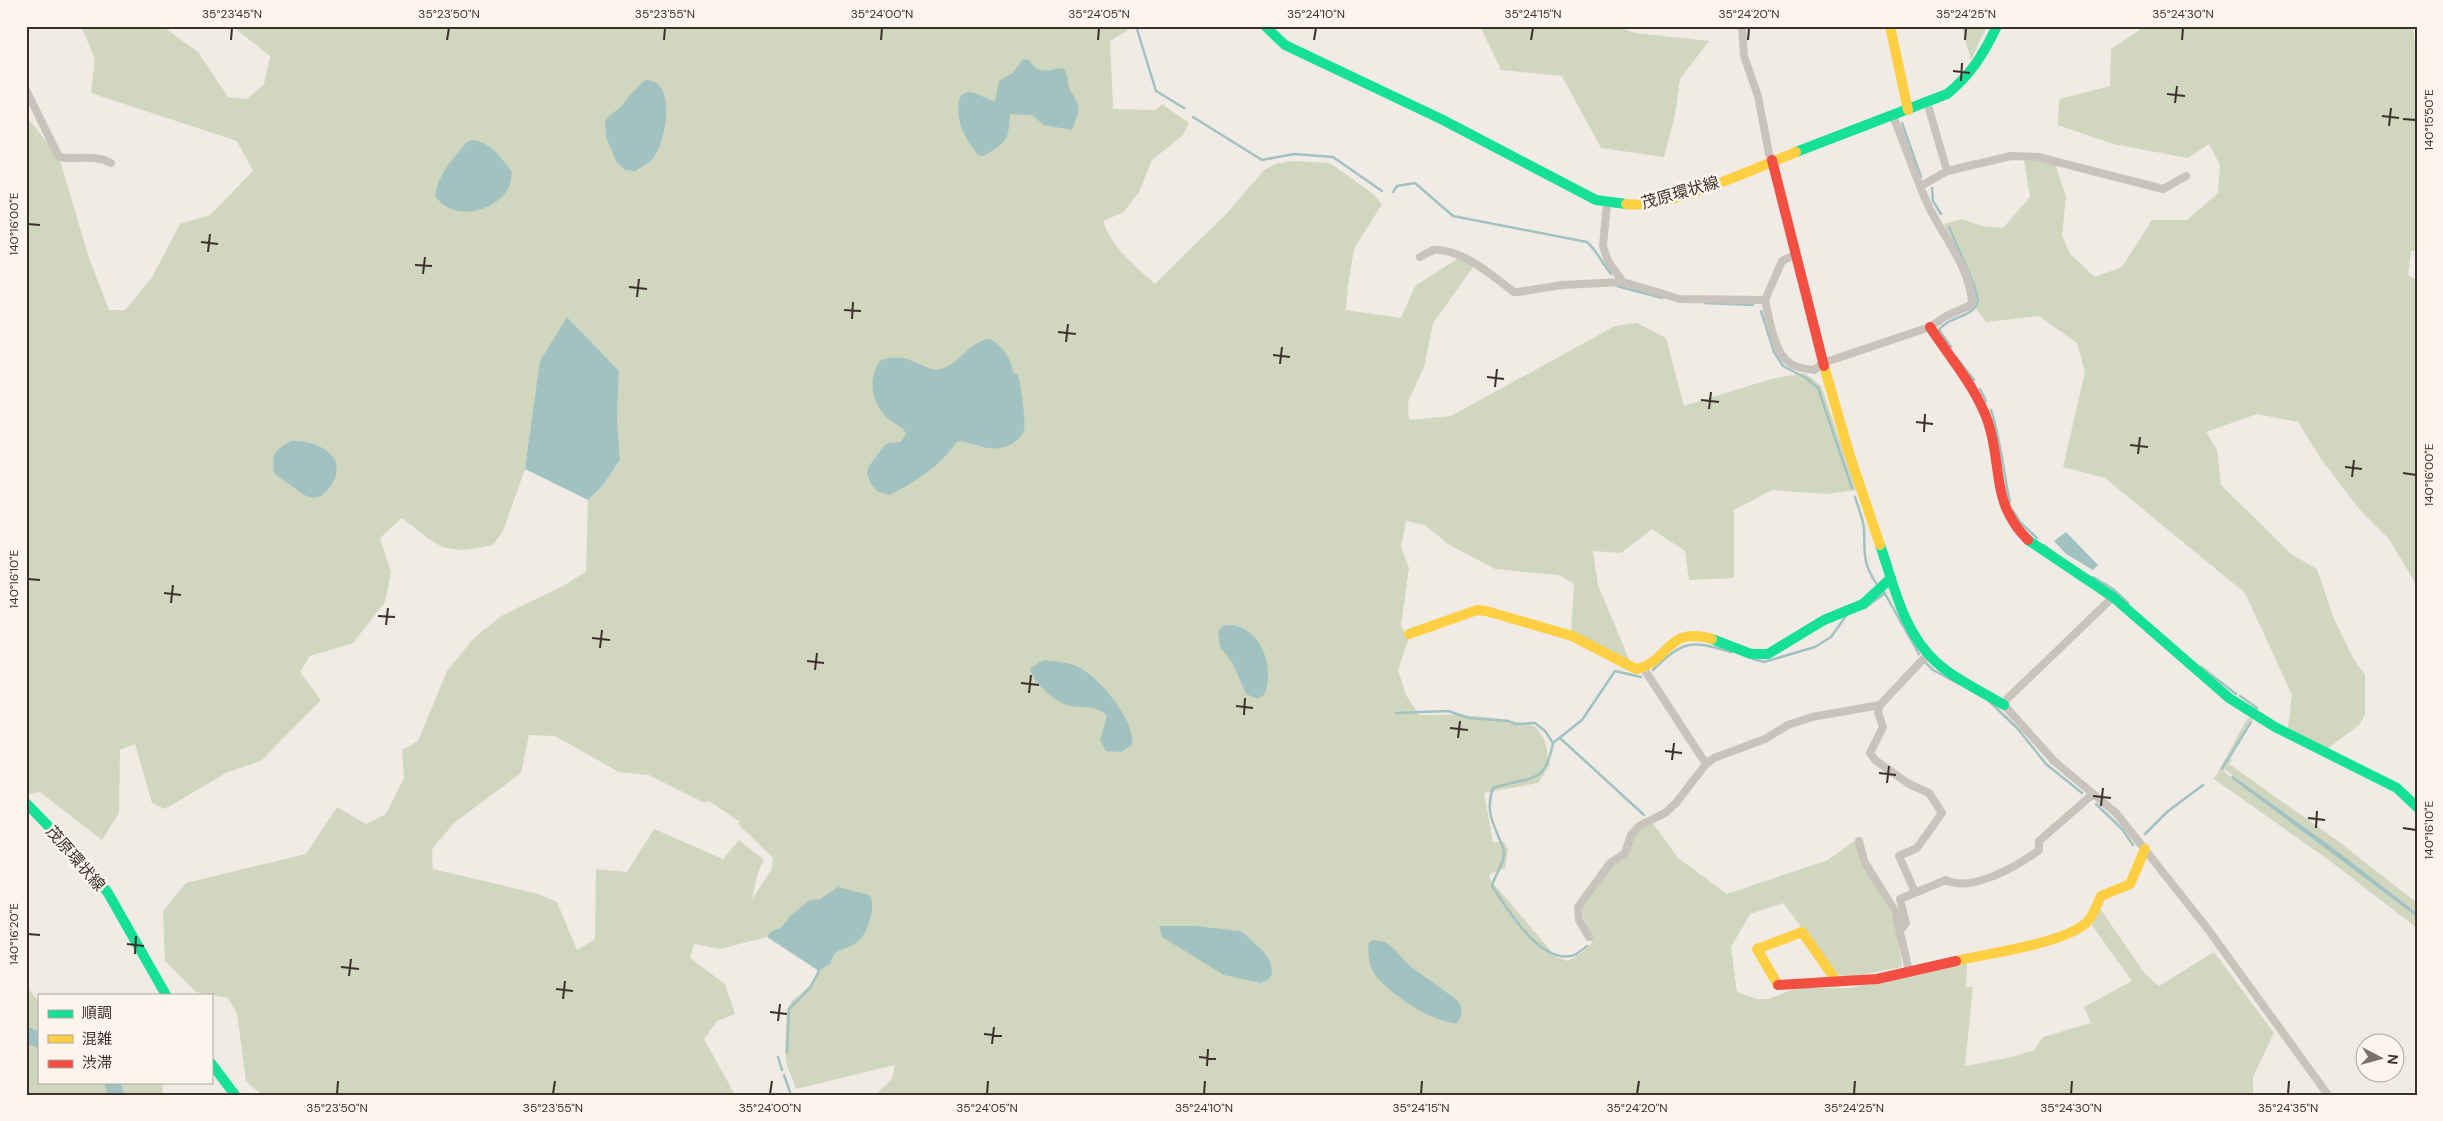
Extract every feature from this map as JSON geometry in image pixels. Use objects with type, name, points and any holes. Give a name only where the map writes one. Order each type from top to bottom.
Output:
[{"type":"street","name":"茂原環状線","points":[[1265,26],[1285,45],[1432,115],[1596,200],[1633,205],[1651,203],[1698,190],[1947,94],[1966,79],[1981,60],[1997,26]]},
{"type":"street","points":[[1742,26],[1744,56],[1758,96],[1769,154],[1823,362],[1866,510],[1904,615],[1928,654],[1939,665],[2004,705],[2054,761],[2116,813],[2207,928],[2328,1095]]},
{"type":"street","points":[[1890,26],[1908,110]]},
{"type":"street","points":[[26,90],[59,157],[72,159],[100,158],[111,163]]},
{"type":"street","points":[[1927,102],[1947,171]]},
{"type":"street","points":[[1796,254],[1782,261],[1765,300],[1775,340],[1790,364],[1814,370],[1823,362],[1930,327],[1946,316],[1969,306],[1972,302],[1966,276],[1950,242],[1928,205],[1894,116]]},
{"type":"street","points":[[1921,186],[1947,171],[2011,156],[2038,157],[2163,189],[2186,176]]},
{"type":"street","points":[[1607,202],[1603,246],[1608,261],[1623,282]]},
{"type":"street","points":[[1420,256],[1435,250],[1448,252],[1486,269],[1514,292],[1562,285],[1623,282],[1680,299],[1765,300]]},
{"type":"street","points":[[1930,327],[1986,411],[2002,496],[2008,516],[2016,528],[2050,558],[2100,586],[2113,596],[2229,698],[2275,727],[2397,788],[2417,807]]},
{"type":"street","points":[[1409,634],[1476,610],[1486,611],[1572,636],[1618,662],[1636,669],[1644,669],[1672,642],[1682,637],[1697,635],[1708,636],[1756,655],[1766,655],[1825,619],[1865,603],[1880,586],[1891,578]]},
{"type":"street","points":[[2004,705],[2007,699],[2113,596]]},
{"type":"street","points":[[1915,892],[1900,856],[1917,848],[1942,813],[1929,793],[1909,784],[1875,760],[1870,754],[1883,727],[1878,712],[1880,705],[1928,654]]},
{"type":"street","points":[[1644,669],[1706,764]]},
{"type":"street","points":[[1589,937],[1579,920],[1578,907],[1610,863],[1626,853],[1631,835],[1639,826],[1665,813],[1676,803],[1706,764],[1724,753],[1764,739],[1788,725],[1812,716],[1880,705]]},
{"type":"street","points":[[1900,931],[1906,923],[1900,900],[1946,880],[1955,885],[1995,876],[2020,865],[2039,850],[2040,841],[2093,794]]},
{"type":"street","name":"茂原環状線","points":[[26,803],[90,869],[108,893],[165,994]]},
{"type":"street","points":[[1859,841],[1864,861],[1895,911],[1909,971]]},
{"type":"street","points":[[1837,982],[1802,932],[1757,949],[1779,986],[1837,982],[1877,979],[2052,939],[2079,928],[2088,922],[2101,896],[2130,884],[2145,849]]},
{"type":"street","points":[[212,1064],[236,1095]]},
{"type":"green space","points":[[81,26],[162,26],[198,52],[228,97],[247,99],[264,84],[270,56],[232,26],[1128,26],[1128,30],[1110,41],[1113,109],[1156,110],[1162,104],[1189,123],[1182,136],[1152,160],[1139,192],[1124,212],[1103,221],[1118,248],[1155,284],[1228,212],[1264,170],[1276,164],[1291,161],[1330,163],[1372,193],[1382,204],[1354,249],[1346,310],[1401,318],[1415,286],[1457,259],[1474,266],[1433,323],[1424,367],[1408,402],[1409,420],[1451,416],[1615,326],[1637,323],[1666,338],[1684,406],[1771,379],[1805,373],[1821,386],[1857,490],[1826,494],[1772,490],[1734,510],[1734,578],[1689,580],[1685,551],[1652,529],[1621,553],[1593,551],[1598,585],[1631,664],[1571,633],[1574,584],[1559,575],[1495,569],[1448,544],[1425,525],[1406,521],[1401,547],[1409,568],[1401,626],[1409,638],[1398,670],[1406,695],[1419,715],[1478,716],[1522,723],[1536,727],[1545,741],[1550,765],[1538,783],[1484,793],[1493,842],[1504,842],[1508,850],[1505,868],[1490,874],[1489,878],[1556,957],[1568,961],[1583,952],[1592,943],[1580,906],[1610,867],[1629,853],[1634,833],[1652,822],[1678,858],[1727,894],[1828,860],[1856,840],[1893,918],[1898,935],[1902,967],[1850,977],[1838,975],[1783,903],[1750,914],[1731,947],[1737,992],[1757,999],[1769,999],[1796,988],[1850,988],[1967,961],[1966,987],[1973,987],[1965,1066],[2012,1057],[2034,1050],[2043,1037],[2091,1023],[2084,1007],[2132,981],[2091,924],[2099,907],[2145,974],[2159,986],[2214,952],[2274,1033],[2253,1077],[2253,1095],[875,1095],[892,1079],[895,1065],[796,1089],[787,1065],[785,1050],[787,1009],[792,1001],[813,983],[819,971],[831,963],[836,953],[841,949],[851,946],[872,903],[869,895],[810,900],[782,927],[770,932],[767,937],[720,949],[694,944],[690,958],[725,984],[735,1014],[717,1021],[704,1039],[735,1095],[262,1095],[246,1081],[237,1013],[228,998],[196,992],[165,961],[163,911],[186,883],[306,854],[337,807],[366,824],[386,814],[404,778],[402,750],[418,741],[447,671],[473,639],[501,616],[561,587],[586,572],[588,500],[603,485],[620,460],[617,418],[619,371],[567,317],[533,423],[525,469],[503,531],[493,545],[463,550],[443,547],[402,518],[380,538],[391,572],[385,602],[353,643],[310,656],[300,672],[321,700],[262,760],[226,773],[165,809],[152,803],[135,744],[120,750],[119,813],[102,840],[40,792],[26,795],[26,116],[59,157],[89,258],[109,310],[125,310],[151,279],[180,224],[210,215],[253,171],[237,141],[91,93],[95,59]],"holes":[[[529,735],[555,736],[619,772],[649,775],[705,803],[709,801],[740,822],[738,824],[773,858],[772,869],[752,899],[758,872],[764,860],[739,840],[723,859],[654,829],[627,872],[596,869],[595,939],[577,950],[557,902],[538,894],[433,869],[432,849],[454,823],[521,773]]]},
{"type":"green space","points":[[1480,26],[1616,26],[1635,33],[1709,41],[1680,79],[1675,115],[1664,157],[1601,148],[1562,76],[1501,70]]},
{"type":"green space","points":[[1943,26],[1987,26],[1971,60],[1962,28]]},
{"type":"green space","points":[[2140,26],[2413,26],[2417,66],[2417,251],[2411,251],[2408,275],[2417,280],[2417,586],[2389,539],[2360,510],[2321,459],[2298,422],[2257,414],[2206,432],[2217,450],[2221,485],[2291,554],[2317,569],[2333,617],[2353,658],[2365,675],[2365,715],[2360,724],[2327,749],[2288,728],[2292,695],[2245,593],[2105,478],[2063,467],[2085,372],[2077,343],[2039,316],[1986,322],[1972,304],[1944,224],[1962,219],[1982,226],[2003,228],[2030,197],[2024,160],[2055,163],[2066,197],[2062,235],[2070,254],[2095,277],[2122,267],[2152,220],[2187,220],[2218,193],[2220,165],[2209,144],[2188,158],[2113,144],[2058,125],[2059,99],[2110,86],[2111,49],[2140,30]]},
{"type":"green space","points":[[2255,717],[2250,721],[2222,769],[2231,778],[2417,917],[2417,928],[2330,861],[2214,779],[2247,719]]},
{"type":"green space","points":[[2230,758],[2232,760],[2229,764],[2338,841],[2417,903],[2417,913],[2332,847],[2224,769]]},
{"type":"green space","points":[[26,986],[38,1001],[38,1084],[162,1084],[163,1095],[26,1095]]},
{"type":"water","points":[[1023,59],[1029,60],[1040,70],[1063,68],[1078,106],[1077,117],[1072,130],[1044,125],[1032,115],[1010,114],[1005,140],[984,156],[978,155],[968,142],[959,121],[958,105],[960,97],[973,92],[995,101],[999,81],[1013,73]]},
{"type":"water","points":[[645,80],[655,82],[662,89],[666,99],[665,125],[654,157],[635,171],[625,170],[616,161],[606,137],[605,122]]},
{"type":"water","points":[[473,140],[486,144],[496,152],[512,172],[510,185],[503,196],[484,208],[473,211],[452,209],[435,196],[437,188],[443,173],[451,161],[467,142]]},
{"type":"water","points":[[567,317],[619,371],[617,418],[620,460],[603,485],[588,500],[525,469],[540,361]]},
{"type":"water","points":[[990,339],[1009,358],[1013,373],[1018,375],[1024,418],[1024,430],[1021,436],[1007,446],[994,449],[957,441],[944,458],[918,479],[890,495],[878,492],[871,484],[867,474],[869,466],[884,446],[889,443],[901,442],[906,433],[884,414],[875,400],[873,392],[874,375],[876,367],[881,360],[901,358],[928,368],[941,369],[954,362],[976,344]]},
{"type":"water","points":[[292,441],[316,445],[327,451],[335,460],[336,476],[327,491],[322,495],[313,498],[308,497],[274,472],[273,460],[276,452]]},
{"type":"water","points":[[2066,532],[2098,565],[2093,570],[2066,554],[2054,541]]},
{"type":"water","points":[[1233,625],[1252,635],[1264,652],[1268,674],[1267,685],[1264,695],[1258,699],[1246,694],[1233,664],[1220,647],[1218,632],[1223,626]]},
{"type":"water","points":[[1044,660],[1078,667],[1099,683],[1116,703],[1129,725],[1132,745],[1121,752],[1106,751],[1100,740],[1107,716],[1099,710],[1065,704],[1046,692],[1035,680],[1030,668]]},
{"type":"water","points":[[2232,775],[2332,847],[2417,913],[2417,917],[2231,778]]},
{"type":"water","points":[[838,887],[869,895],[872,900],[872,910],[863,936],[856,944],[836,953],[831,963],[819,971],[767,937],[770,932],[782,927],[790,916],[810,900],[820,899]]},
{"type":"water","points":[[1159,926],[1195,926],[1241,931],[1263,951],[1270,961],[1272,974],[1269,979],[1261,983],[1224,975],[1162,937]]},
{"type":"water","points":[[1373,940],[1385,942],[1392,947],[1410,966],[1457,1000],[1462,1011],[1457,1023],[1436,1018],[1413,1007],[1383,983],[1376,976],[1369,960],[1369,942]]},
{"type":"waterway","points":[[1136,26],[1156,91],[1184,108]]},
{"type":"waterway","points":[[1193,117],[1262,160],[1294,154],[1333,157],[1382,191]]},
{"type":"waterway","points":[[1902,123],[1921,177]]},
{"type":"waterway","points":[[1393,192],[1397,186],[1415,183],[1453,216],[1587,242],[1611,274]]},
{"type":"waterway","points":[[1932,188],[1933,201],[1941,214]]},
{"type":"waterway","points":[[1949,227],[1974,285],[1978,301],[1976,307],[1971,311],[1948,322],[1939,330],[1951,347]]},
{"type":"waterway","points":[[1617,286],[1662,298]]},
{"type":"waterway","points":[[1705,303],[1753,305]]},
{"type":"waterway","points":[[1761,311],[1774,352],[1783,366],[1806,378],[1818,388],[1852,488]]},
{"type":"waterway","points":[[1956,357],[1974,380]]},
{"type":"waterway","points":[[1980,389],[1986,401]]},
{"type":"waterway","points":[[1991,410],[2010,502]]},
{"type":"waterway","points":[[1855,497],[1862,517],[1866,563],[1876,583]]},
{"type":"waterway","points":[[2013,511],[2020,522],[2037,538]]},
{"type":"waterway","points":[[2044,545],[2056,555]]},
{"type":"waterway","points":[[2093,577],[2113,589],[2128,603]]},
{"type":"waterway","points":[[1884,592],[1919,654]]},
{"type":"waterway","points":[[1865,608],[1885,593]]},
{"type":"waterway","points":[[1753,659],[1764,662],[1815,647],[1831,637],[1846,616]]},
{"type":"waterway","points":[[1653,670],[1673,653],[1688,645],[1706,646],[1731,652]]},
{"type":"waterway","points":[[1926,663],[1933,670],[1959,684]]},
{"type":"waterway","points":[[2201,667],[2236,694]]},
{"type":"waterway","points":[[1553,743],[1582,720],[1615,671],[1641,677]]},
{"type":"waterway","points":[[2240,696],[2257,708]]},
{"type":"waterway","points":[[1989,701],[2018,729],[2046,764],[2082,793]]},
{"type":"waterway","points":[[1396,713],[1448,711],[1469,718],[1509,721],[1515,724],[1535,723],[1545,731],[1553,743],[1550,757],[1540,773],[1533,778],[1493,788],[1490,813],[1504,853],[1503,862],[1492,886],[1525,932],[1547,951],[1559,956],[1571,956],[1587,946]]},
{"type":"waterway","points":[[2222,769],[2251,722]]},
{"type":"waterway","points":[[1560,738],[1644,815]]},
{"type":"waterway","points":[[2145,834],[2167,812],[2203,785]]},
{"type":"waterway","points":[[2096,804],[2122,829],[2133,845]]},
{"type":"waterway","points":[[787,1052],[789,1009],[810,988],[819,971]]},
{"type":"waterway","points":[[26,1035],[38,1040]]},
{"type":"waterway","points":[[778,1057],[782,1070]]},
{"type":"waterway","points":[[784,1075],[791,1095]]},
{"type":"waterway","points":[[113,1084],[116,1095]]},
{"type":"traffic: fast","points":[[1265,26],[1285,45],[1441,119],[1596,200],[1626,204]]},
{"type":"traffic: fast","points":[[1796,152],[1947,94],[1956,87],[1976,63],[1997,26]]},
{"type":"traffic: fast","points":[[2028,540],[2113,597],[2229,698],[2275,727],[2397,788],[2417,807]]},
{"type":"traffic: fast","points":[[1880,545],[1907,622],[1925,650],[1936,662],[1952,674],[2004,705]]},
{"type":"traffic: fast","points":[[1712,639],[1751,654],[1768,654],[1824,620],[1863,604],[1891,578]]},
{"type":"traffic: fast","points":[[26,803],[90,869],[108,893],[165,994]]},
{"type":"traffic: fast","points":[[212,1064],[235,1095]]},
{"type":"traffic: slow","points":[[1890,26],[1908,110]]},
{"type":"traffic: slow","points":[[1626,204],[1664,201],[1687,194],[1796,152]]},
{"type":"traffic: slow","points":[[1824,366],[1849,453],[1880,545]]},
{"type":"traffic: slow","points":[[1409,634],[1477,610],[1486,611],[1572,636],[1636,669],[1656,659],[1677,640],[1697,636],[1712,639]]},
{"type":"traffic: slow","points":[[1956,961],[2024,947],[2060,937],[2075,930],[2086,923],[2093,914],[2101,896],[2130,884],[2145,849]]},
{"type":"traffic: slow","points":[[1778,985],[1757,949],[1802,932],[1837,982]]},
{"type":"traffic: jam","points":[[1772,160],[1824,366]]},
{"type":"traffic: jam","points":[[1930,327],[1970,385],[1983,409],[1992,438],[2003,498],[2016,526],[2028,540]]},
{"type":"traffic: jam","points":[[1778,985],[1877,979],[1956,961]]}]
